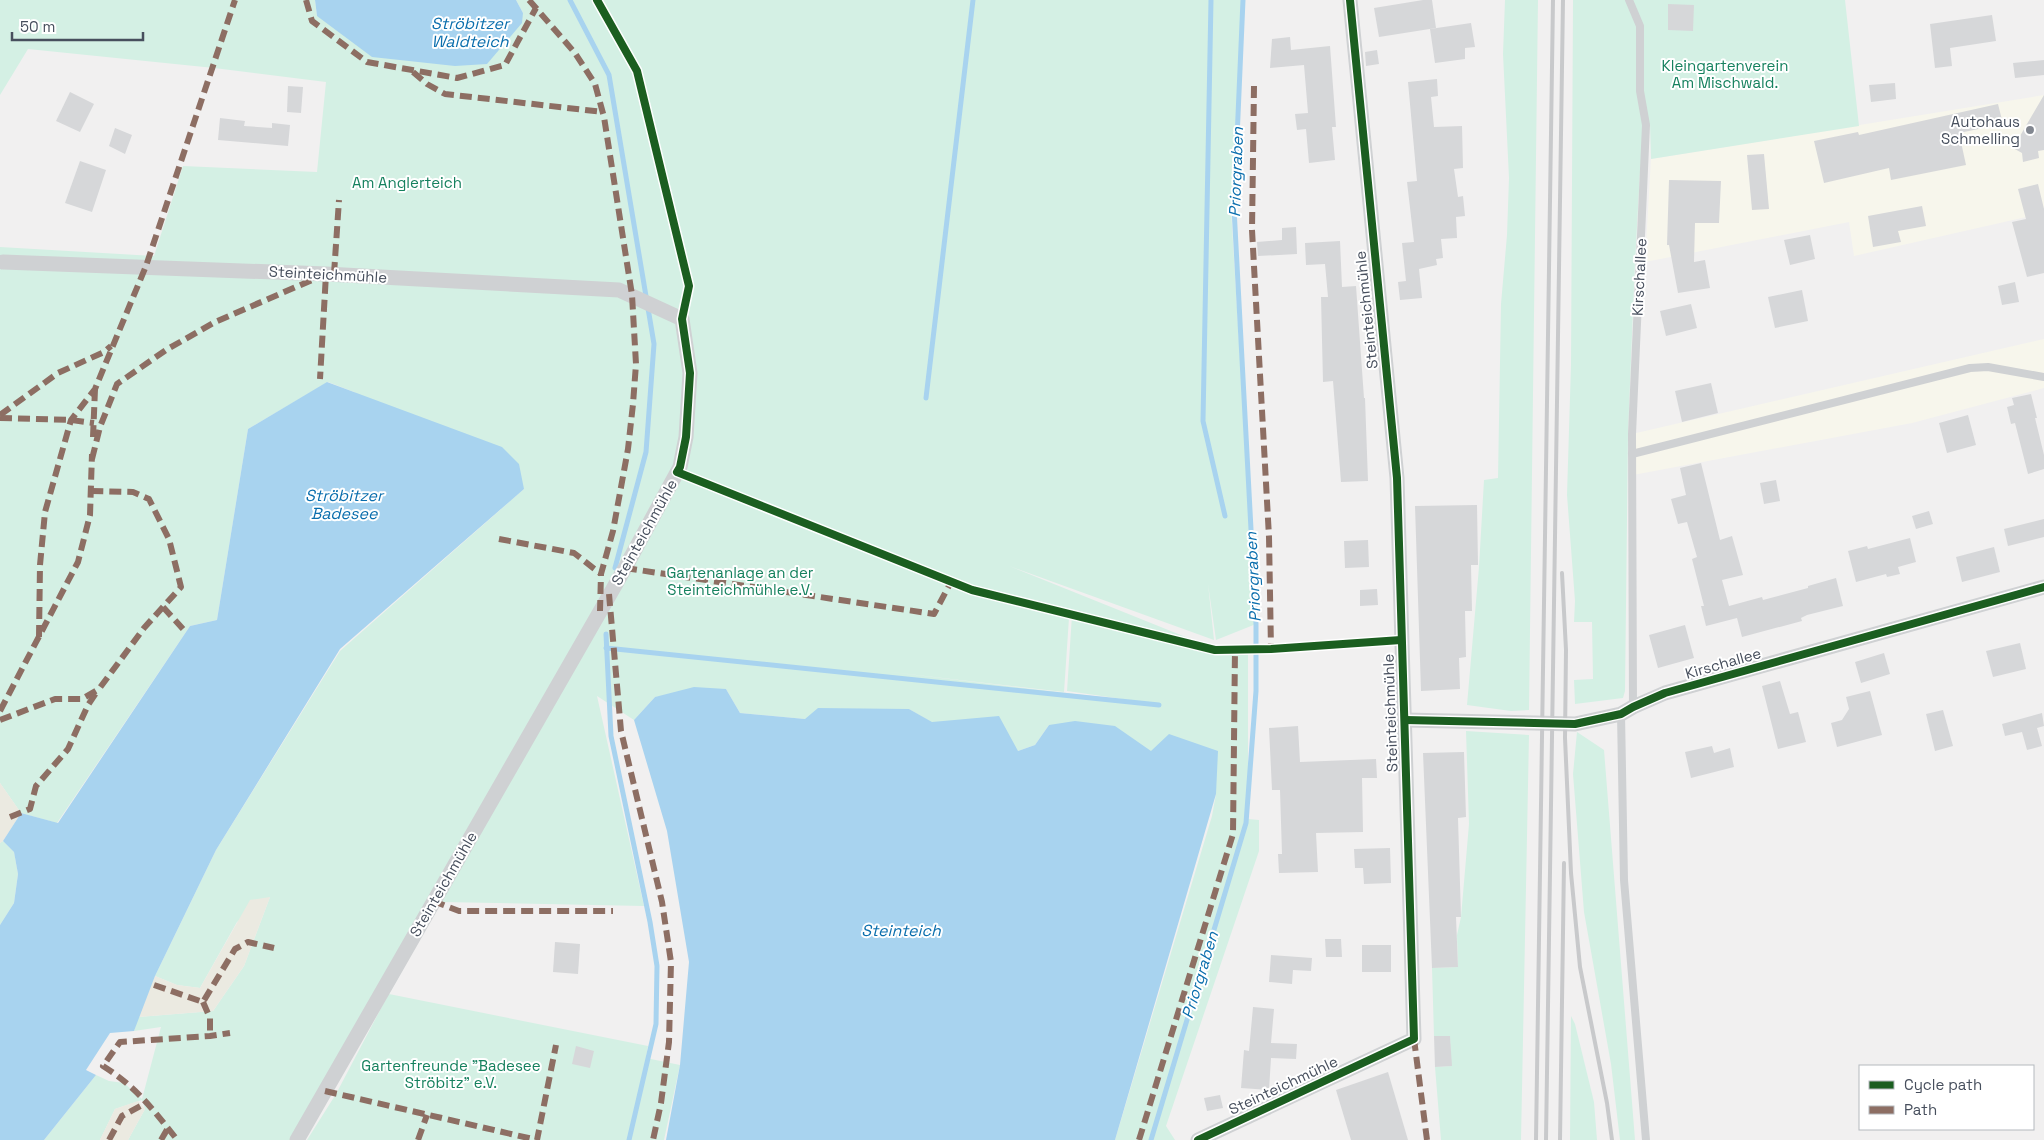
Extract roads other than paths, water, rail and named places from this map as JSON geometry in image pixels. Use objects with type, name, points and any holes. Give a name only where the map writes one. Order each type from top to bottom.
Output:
[{"type":"street","name":"Steinteichmühle","points":[[1198,1140],[1414,1039],[1397,478],[1350,0]]},
{"type":"street","name":"Steinteichmühle","points":[[3,262],[326,274],[619,290],[682,319],[690,373],[686,437],[680,467],[625,568],[297,1140]]},
{"type":"street","name":"Kirschallee","points":[[1405,720],[1575,724],[1627,711],[1665,693],[2044,588]]},
{"type":"lane","name":"Kirschallee","points":[[1627,711],[1632,454],[1646,125],[1640,92],[1640,26],[1629,0]]},
{"type":"lane","points":[[1632,454],[1970,368],[1988,367],[2044,377]]},
{"type":"lane","points":[[677,472],[972,590],[1215,650],[1263,650],[1401,640]]},
{"type":"lane","points":[[1627,711],[1624,880],[1646,1140]]},
{"type":"water","name":"Ströbitzer Waldteich","points":[[315,0],[516,0],[523,13],[522,23],[487,64],[455,66],[372,57],[317,16]]},
{"type":"water","name":"Ströbitzer Badesee","points":[[327,382],[502,447],[519,464],[524,489],[340,649],[216,850],[155,976],[134,1031],[110,1033],[86,1070],[96,1075],[44,1140],[0,1140],[0,925],[14,903],[18,874],[14,852],[3,841],[21,813],[58,823],[190,626],[217,620],[248,429]]},
{"type":"water","name":"Steinteich","points":[[694,687],[726,689],[740,713],[805,719],[818,708],[909,709],[932,722],[999,716],[1018,751],[1035,745],[1049,725],[1075,721],[1115,726],[1151,751],[1169,734],[1218,751],[1216,794],[1115,1140],[666,1140],[680,1065],[689,962],[667,831],[634,720],[655,697]]},
{"type":"waterway","points":[[570,0],[609,75],[654,344],[646,452],[615,568]]},
{"type":"waterway","points":[[926,398],[973,0]]},
{"type":"waterway","points":[[1211,0],[1203,421],[1225,516]]},
{"type":"waterway","name":"Priorgraben","points":[[1151,1140],[1246,823],[1256,691],[1256,624],[1234,208],[1243,0]]},
{"type":"waterway","points":[[606,634],[611,736],[650,922],[657,966],[656,1024],[629,1140]]},
{"type":"waterway","points":[[606,648],[1159,705]]},
{"type":"railway","points":[[1536,1140],[1553,0]]},
{"type":"railway","points":[[1546,1140],[1563,0]]},
{"type":"railway","points":[[1562,573],[1566,650],[1565,738],[1571,873],[1580,967],[1607,1103],[1612,1140]]},
{"type":"railway","points":[[1560,1140],[1564,863]]},
{"type":"place","name":"Autohaus Schmelling","points":[[2030,130]]},
{"type":"park label","name":"Kleingartenverein Am Mischwald.","points":[[1725,74]]},
{"type":"park label","name":"Am Anglerteich","points":[[407,182]]},
{"type":"park label","name":"Gartenanlage an der Steinteichmühle e.V.","points":[[740,580]]},
{"type":"park label","name":"Gartenfreunde \"Badesee Ströbitz\" e.V.","points":[[451,1074]]}]
